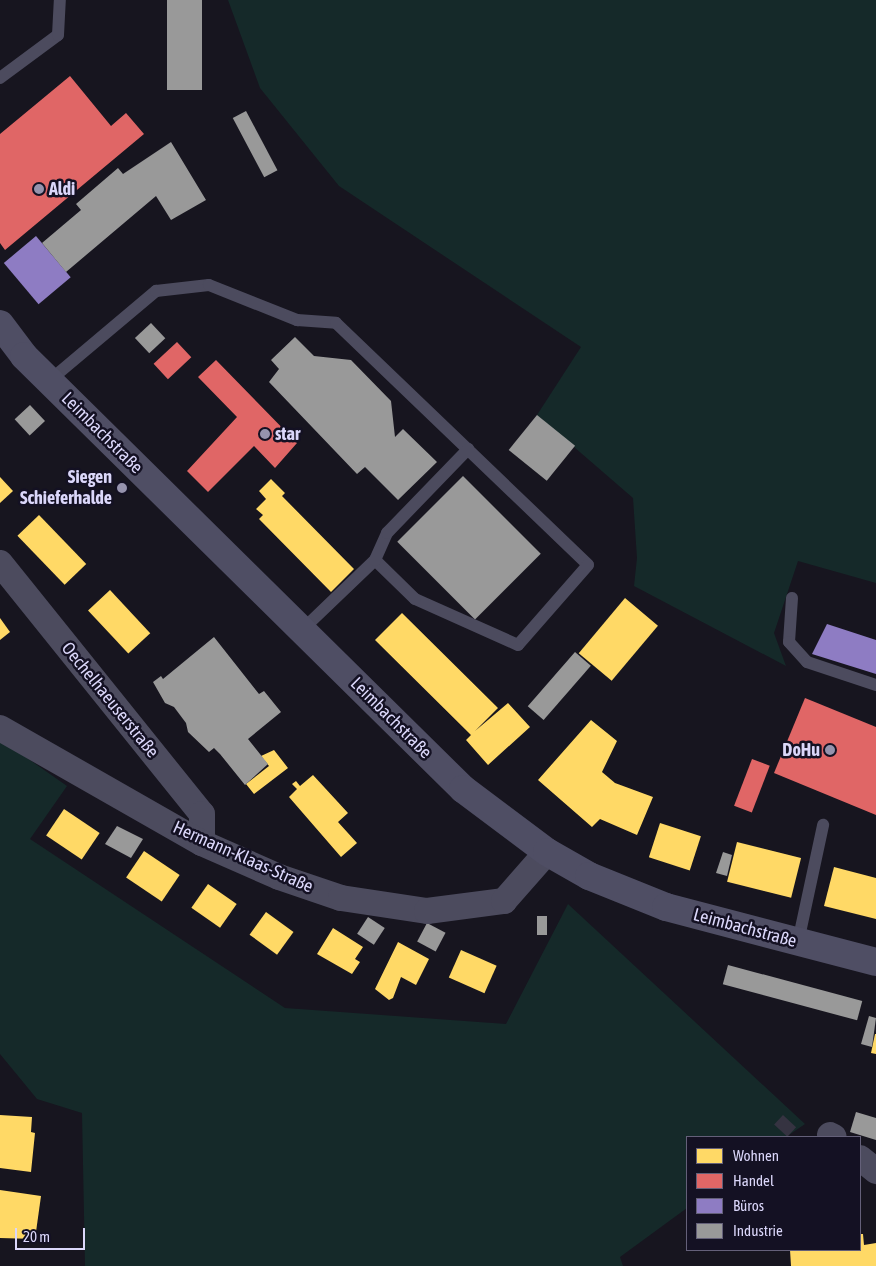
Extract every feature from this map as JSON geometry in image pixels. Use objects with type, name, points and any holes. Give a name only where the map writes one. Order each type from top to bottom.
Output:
[{"type":"main road","name":"Leimbachstraße","points":[[0,324],[24,356],[463,789],[548,852],[589,876],[666,907],[876,962]]},
{"type":"street","name":"Oechelhaeuserstraße","points":[[0,563],[202,814],[202,843]]},
{"type":"street","name":"Hermann-Klaas-Straße","points":[[0,728],[202,843],[279,877],[341,898],[427,911],[504,901],[548,852]]},
{"type":"street","points":[[861,1159],[876,1171]]},
{"type":"lane","points":[[0,78],[58,35],[60,0]]},
{"type":"lane","points":[[49,381],[156,291],[209,285],[297,320],[336,323],[588,565],[518,645],[415,599],[374,560]]},
{"type":"lane","points":[[302,630],[374,560],[387,533],[468,449]]},
{"type":"lane","points":[[792,598],[789,642],[807,662],[876,685]]},
{"type":"lane","points":[[798,942],[822,825]]},
{"type":"green space","points":[[228,0],[876,0],[876,583],[798,561],[774,633],[786,666],[634,586],[637,558],[633,498],[537,415],[581,347],[339,186],[260,88]]},
{"type":"green space","points":[[0,739],[67,786],[30,839],[285,1008],[506,1024],[568,904],[805,1124],[787,1136],[686,1136],[686,1209],[620,1257],[623,1266],[85,1266],[82,1113],[37,1099],[0,1054]]},
{"type":"building: Wohnen","points":[[0,477],[13,491],[0,503]]},
{"type":"building: Wohnen","points":[[271,479],[285,493],[282,496],[354,569],[331,592],[259,519],[263,515],[256,509],[266,499],[259,491]]},
{"type":"building: Wohnen","points":[[39,515],[86,564],[65,585],[17,536]]},
{"type":"building: Wohnen","points":[[110,590],[150,633],[128,654],[88,610]]},
{"type":"building: Wohnen","points":[[625,598],[658,626],[612,681],[579,653]]},
{"type":"building: Wohnen","points":[[402,613],[498,708],[475,731],[508,703],[530,727],[488,765],[466,740],[471,735],[375,640]]},
{"type":"building: Wohnen","points":[[0,618],[10,632],[0,640]]},
{"type":"building: Wohnen","points":[[591,720],[617,741],[602,772],[615,783],[653,797],[637,835],[600,819],[592,827],[538,780]]},
{"type":"building: Wohnen","points":[[274,750],[288,768],[254,794],[246,784],[269,766],[261,756]]},
{"type":"building: Wohnen","points":[[313,775],[348,813],[338,822],[357,843],[341,857],[289,797],[297,789],[292,784],[296,781],[300,786]]},
{"type":"building: Wohnen","points":[[64,809],[100,833],[82,860],[46,836]]},
{"type":"building: Wohnen","points":[[660,823],[701,836],[690,871],[649,857]]},
{"type":"building: Wohnen","points":[[737,842],[801,858],[791,898],[727,882]]},
{"type":"building: Wohnen","points":[[144,851],[180,875],[162,902],[126,878]]},
{"type":"building: Wohnen","points":[[834,867],[876,878],[876,919],[824,906]]},
{"type":"building: Wohnen","points":[[208,884],[237,904],[220,928],[191,908]]},
{"type":"building: Wohnen","points":[[266,912],[294,932],[277,955],[250,935]]},
{"type":"building: Wohnen","points":[[333,928],[363,947],[355,959],[360,962],[352,974],[317,954]]},
{"type":"building: Wohnen","points":[[398,942],[429,959],[416,985],[401,977],[393,998],[389,1000],[375,989]]},
{"type":"building: Wohnen","points":[[461,950],[497,966],[484,993],[449,977]]},
{"type":"building: Wohnen","points":[[876,1034],[876,1054],[871,1053]]},
{"type":"building: Wohnen","points":[[0,1115],[32,1117],[31,1132],[35,1133],[31,1172],[0,1168]]},
{"type":"building: Wohnen","points":[[0,1190],[41,1196],[35,1239],[0,1238]]},
{"type":"building: Wohnen","points":[[861,1234],[863,1234],[864,1245],[876,1243],[876,1266],[791,1266],[790,1251],[861,1251]]},
{"type":"building: Handel","name":"Aldi","points":[[70,76],[111,126],[126,113],[144,134],[5,250],[0,243],[0,134]]},
{"type":"building: Handel","points":[[177,342],[191,357],[168,379],[154,364]]},
{"type":"building: Handel","points":[[216,360],[297,443],[275,468],[254,446],[208,492],[187,471],[237,417],[198,377]]},
{"type":"building: Handel","name":"DoHu","points":[[805,698],[876,727],[876,815],[774,773]]},
{"type":"building: Handel","points":[[752,759],[770,766],[752,812],[734,806]]},
{"type":"building: Büros","points":[[36,236],[71,277],[39,304],[4,263]]},
{"type":"building: Büros","points":[[827,624],[876,640],[876,674],[812,654]]},
{"type":"building: Industrie","points":[[167,0],[202,0],[202,90],[167,90]]},
{"type":"building: Industrie","points":[[246,111],[277,170],[264,177],[233,118]]},
{"type":"building: Industrie","points":[[171,142],[206,200],[171,220],[156,196],[66,272],[42,243],[81,210],[76,204],[118,168],[123,174]]},
{"type":"building: Industrie","points":[[151,323],[165,338],[149,353],[135,338]]},
{"type":"building: Industrie","points":[[295,337],[314,356],[351,360],[391,401],[395,437],[403,429],[437,462],[398,500],[365,467],[357,474],[269,382],[279,369],[271,360]]},
{"type":"building: Industrie","points":[[30,405],[45,421],[30,435],[15,419]]},
{"type":"building: Industrie","points":[[537,415],[575,446],[547,481],[509,450]]},
{"type":"building: Industrie","points":[[463,476],[541,554],[475,620],[397,542]]},
{"type":"building: Industrie","points":[[214,637],[259,694],[264,691],[281,712],[248,739],[268,764],[245,785],[214,748],[209,752],[188,732],[186,723],[174,707],[165,703],[153,682],[161,676],[163,679]]},
{"type":"building: Industrie","points":[[575,652],[591,666],[544,720],[528,706]]},
{"type":"building: Industrie","points":[[117,826],[143,839],[131,858],[105,844]]},
{"type":"building: Industrie","points":[[723,852],[732,855],[727,876],[716,873]]},
{"type":"building: Industrie","points":[[537,916],[547,916],[547,935],[537,935]]},
{"type":"building: Industrie","points":[[368,917],[385,928],[374,945],[357,934]]},
{"type":"building: Industrie","points":[[427,923],[446,933],[436,951],[417,942]]},
{"type":"building: Industrie","points":[[728,965],[862,1001],[857,1020],[723,984]]},
{"type":"building: Industrie","points":[[869,1016],[876,1018],[872,1047],[861,1044]]},
{"type":"building: Industrie","points":[[856,1112],[876,1118],[876,1140],[850,1132]]},
{"type":"building: Sonstige","points":[[783,1115],[796,1127],[786,1136],[774,1125]]},
{"type":"place","name":"Aldi","points":[[39,189]]},
{"type":"place","name":"star","points":[[265,434]]},
{"type":"place","name":"Siegen Schieferhalde","points":[[122,488]]},
{"type":"place","name":"DoHu","points":[[830,750]]}]
